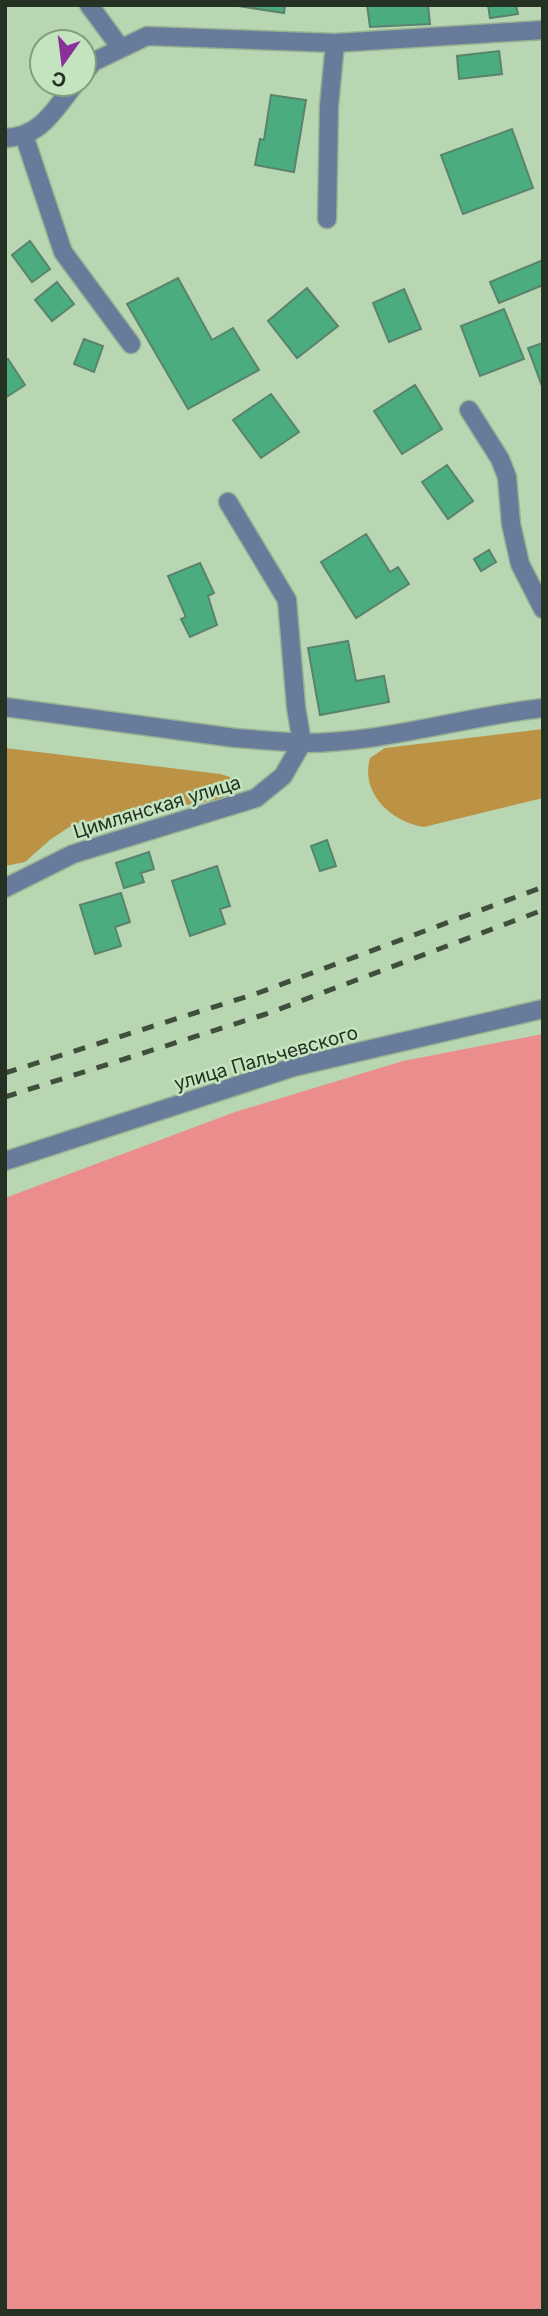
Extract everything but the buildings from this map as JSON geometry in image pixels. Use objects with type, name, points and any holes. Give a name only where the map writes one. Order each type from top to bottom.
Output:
[{"type":"street","points":[[89,5],[120,47]]},
{"type":"street","points":[[98,59],[148,36],[335,43],[543,30]]},
{"type":"street","points":[[327,219],[329,106],[335,43]]},
{"type":"street","points":[[5,138],[25,138],[39,128],[64,98]]},
{"type":"street","points":[[25,138],[63,252],[131,344]]},
{"type":"street","points":[[469,410],[500,459],[507,477],[511,524],[520,564],[543,609]]},
{"type":"street","points":[[228,502],[287,600],[302,743]]},
{"type":"street","points":[[5,706],[235,738],[302,743],[337,743],[380,738],[499,713],[543,708]]},
{"type":"street","name":"Цимлянская улица","points":[[5,888],[73,854],[256,798],[283,776],[302,743]]},
{"type":"street","name":"улица Пальчевского","points":[[5,1161],[294,1067],[543,1009]]},
{"type":"shaded area","points":[[543,729],[543,798],[424,827],[400,819],[390,812],[374,794],[370,783],[370,758],[385,748]]},
{"type":"shaded area","points":[[5,748],[220,774],[230,777],[234,786],[221,799],[74,824],[51,839],[25,862],[5,866]]},
{"type":"shaded area","points":[[543,1034],[543,2311],[5,2311],[5,1198],[235,1112],[403,1061]]},
{"type":"railway","points":[[5,1073],[258,993],[543,887]]},
{"type":"railway","points":[[5,1097],[266,1014],[543,910]]}]
